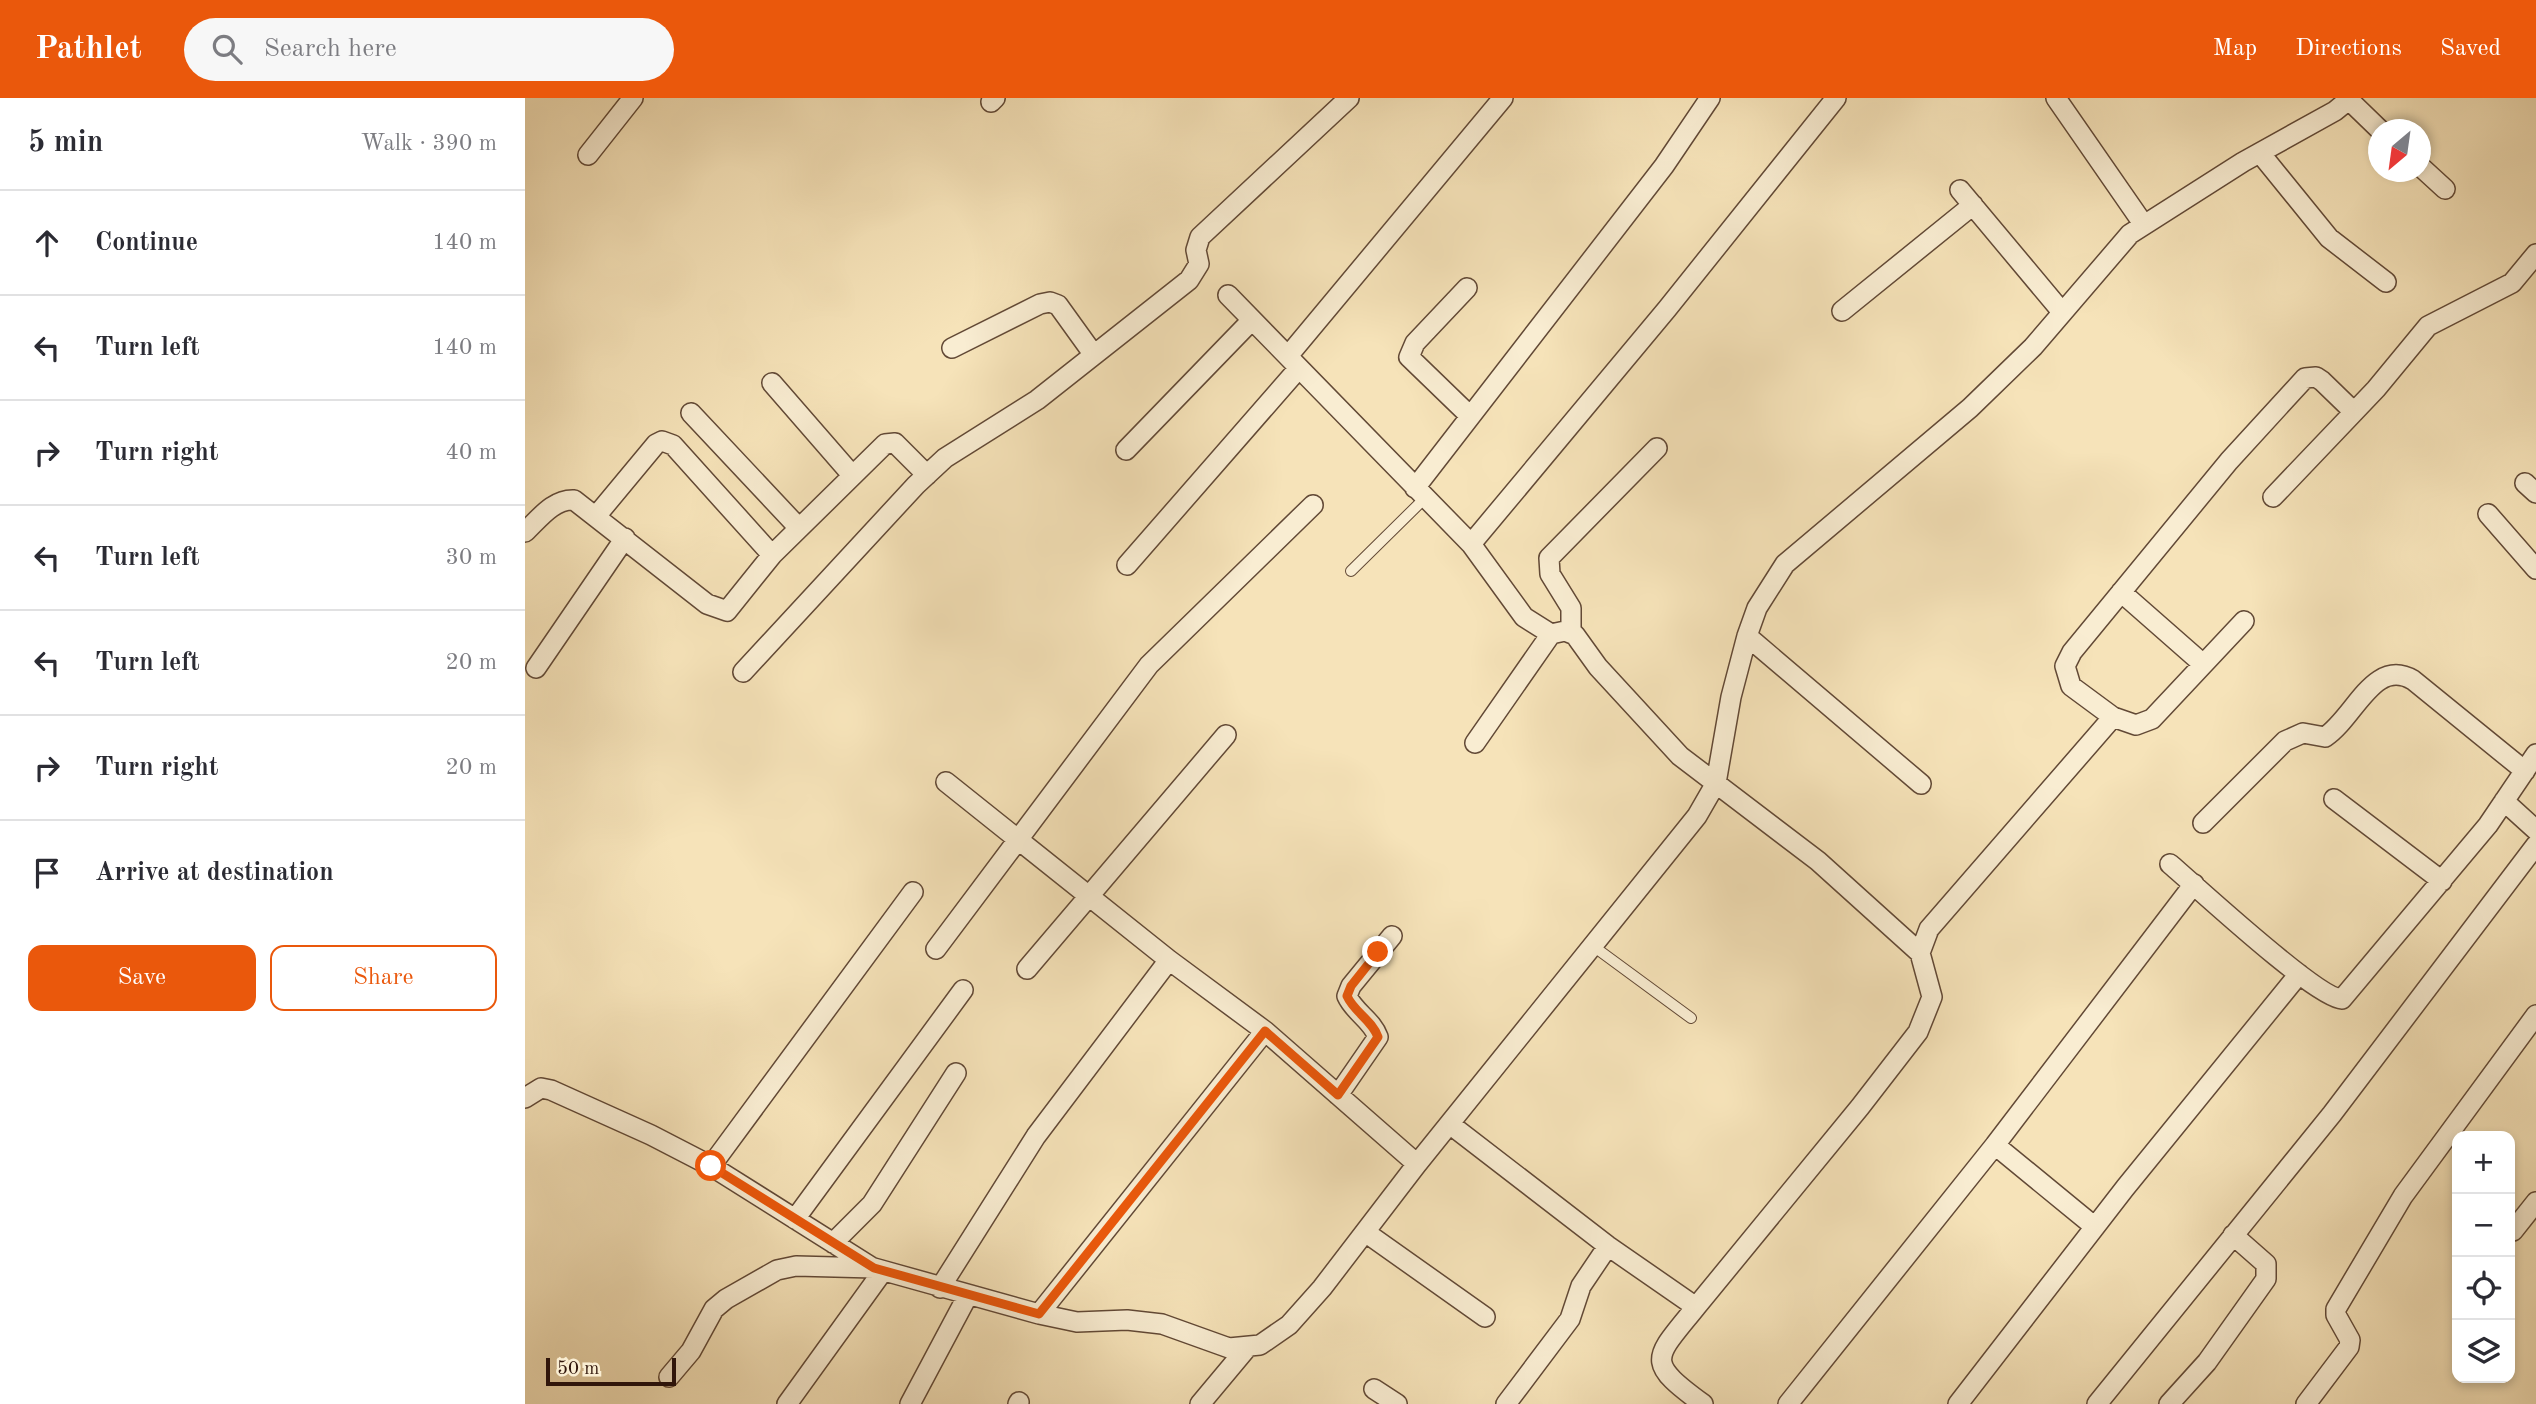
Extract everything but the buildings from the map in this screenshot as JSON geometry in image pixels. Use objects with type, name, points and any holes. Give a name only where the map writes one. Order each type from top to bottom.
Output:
[{"type":"street","points":[[588,155],[633,98]]},
{"type":"street","points":[[743,672],[945,458],[1037,400],[1197,272],[1199,264],[1196,250],[1200,237],[1349,98]]},
{"type":"street","points":[[1127,565],[1503,98]]},
{"type":"street","points":[[1420,493],[1470,416],[1664,166],[1710,98]]},
{"type":"street","points":[[1471,544],[1667,309],[1836,98]]},
{"type":"street","points":[[2056,98],[2144,225]]},
{"type":"street","points":[[669,1377],[691,1351],[714,1310],[758,1280],[777,1270],[796,1266],[879,1270],[968,1296],[1077,1322],[1127,1320],[1162,1324],[1230,1348],[1245,1349],[1260,1345],[1289,1325],[1697,816],[1716,783],[1731,698],[1756,608],[1786,564],[1970,408],[2033,346],[2117,246],[2144,225],[2350,99],[2369,119]]},
{"type":"street","points":[[2260,153],[2329,238],[2386,282]]},
{"type":"street","points":[[2431,177],[2445,189]]},
{"type":"street","points":[[1842,311],[1967,197],[2062,312]]},
{"type":"street","points":[[2273,497],[2354,412],[2428,326],[2512,283],[2536,254]]},
{"type":"street","points":[[1467,288],[1415,343],[1409,357],[1470,416]]},
{"type":"street","points":[[1228,295],[1471,544],[1524,617],[1561,634],[1663,740],[1818,861],[1920,953],[1933,997],[1918,1031],[1860,1107],[1662,1348],[1659,1362],[1662,1370],[1691,1401]]},
{"type":"street","points":[[952,348],[1040,304],[1050,302],[1058,305],[1094,355]]},
{"type":"street","points":[[1126,450],[1252,320]]},
{"type":"street","points":[[2244,621],[2144,724],[2113,718],[2071,686],[2065,666],[2072,652],[2229,461],[2305,378],[2316,377],[2322,381],[2354,412]]},
{"type":"street","points":[[772,383],[852,475]]},
{"type":"street","points":[[691,413],[799,528]]},
{"type":"street","points":[[597,515],[656,444],[662,441],[673,445],[772,555]]},
{"type":"street","points":[[525,532],[564,499],[574,500],[719,611],[727,611],[733,607],[772,555],[852,475],[890,442],[901,448],[927,475]]},
{"type":"street","points":[[1475,743],[1561,634],[1571,608],[1550,575],[1549,558],[1657,448]]},
{"type":"street","points":[[936,949],[1124,695],[1167,645],[1313,505]]},
{"type":"street","points":[[2488,514],[2536,569]]},
{"type":"street","points":[[536,667],[625,538]]},
{"type":"street","points":[[2121,592],[2203,664]]},
{"type":"street","points":[[1747,636],[1920,784]]},
{"type":"street","points":[[2170,864],[2299,974],[2329,996],[2343,999],[2442,881],[2530,763],[2413,680],[2402,673],[2393,673],[2379,679],[2325,737],[2303,733],[2285,741],[2203,823]]},
{"type":"street","points":[[1920,953],[1929,929],[2113,718]]},
{"type":"street","points":[[1027,970],[1226,735]]},
{"type":"street","points":[[946,782],[1020,839],[1088,897],[1265,1031],[1417,1164]]},
{"type":"street","points":[[2334,799],[2442,881]]},
{"type":"street","points":[[2504,801],[2536,830]]},
{"type":"street","points":[[2097,1404],[2332,1114],[2536,845]]},
{"type":"street","points":[[1788,1404],[1995,1145],[2194,884]]},
{"type":"street","points":[[711,1166],[913,892]]},
{"type":"street","points":[[1338,1095],[1378,1037],[1375,1029],[1351,1005],[1347,996],[1351,986],[1392,936]]},
{"type":"street","points":[[940,1288],[1036,1136],[1169,960]]},
{"type":"street","points":[[1958,1404],[2095,1227],[2299,974]]},
{"type":"street","points":[[795,1219],[964,990]]},
{"type":"street","points":[[2306,1404],[2349,1348],[2350,1340],[2336,1315],[2336,1309],[2403,1196],[2536,1015]]},
{"type":"street","points":[[1039,1314],[1265,1031]]},
{"type":"street","points":[[833,1243],[879,1195],[956,1073]]},
{"type":"street","points":[[525,1098],[541,1088],[551,1090],[651,1135],[711,1166],[879,1270]]},
{"type":"street","points":[[1451,1125],[1608,1246],[1696,1307]]},
{"type":"street","points":[[1995,1145],[2095,1227]]},
{"type":"street","points":[[2515,1228],[2536,1202]]},
{"type":"street","points":[[1365,1232],[1485,1317]]},
{"type":"street","points":[[2169,1404],[2207,1362],[2266,1279],[2266,1264],[2233,1235]]},
{"type":"street","points":[[1506,1404],[1570,1319],[1581,1286],[1608,1246]]},
{"type":"street","points":[[787,1404],[879,1270]]},
{"type":"street","points":[[910,1404],[968,1296]]},
{"type":"street","points":[[1200,1404],[1245,1349]]},
{"type":"street","points":[[1374,1389],[1397,1404]]},
{"type":"lane","points":[[1351,571],[1420,493]]},
{"type":"lane","points":[[1593,946],[1691,1018]]},
{"type":"route","points":[[711,1166],[874,1268],[1039,1314],[1265,1031],[1338,1095],[1378,1037],[1375,1029],[1351,1005],[1347,996],[1351,986],[1378,952]]}]
